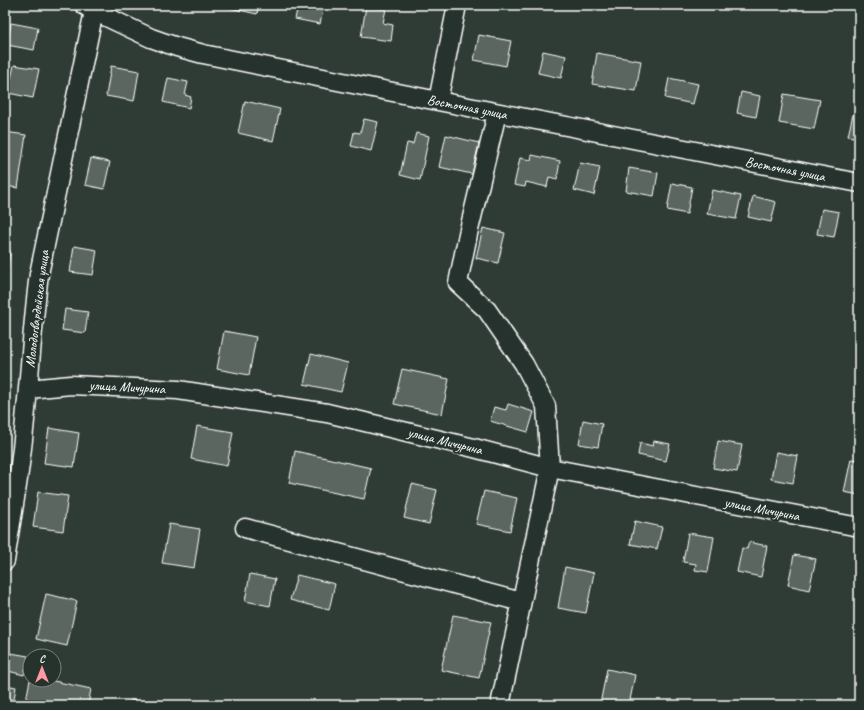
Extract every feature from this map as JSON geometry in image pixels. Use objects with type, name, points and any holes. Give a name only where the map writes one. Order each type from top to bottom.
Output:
[{"type":"street","points":[[438,101],[457,5]]},
{"type":"street","name":"Восточная улица","points":[[89,8],[151,38],[203,54],[859,183]]},
{"type":"street","name":"Молодогвардейская улица","points":[[5,561],[21,456],[34,309],[39,274],[89,8]]},
{"type":"street","points":[[497,113],[468,234],[458,283],[487,310],[524,364],[546,406],[550,468],[500,705]]},
{"type":"street","name":"улица Мичурина","points":[[28,389],[71,384],[178,390],[327,413],[474,448],[550,468],[859,527]]},
{"type":"street","points":[[245,528],[521,602]]},
{"type":"building","points":[[231,5],[259,5],[257,14],[230,8]]},
{"type":"building","points":[[298,5],[324,5],[320,24],[295,19]]},
{"type":"building","points":[[366,6],[386,9],[383,23],[393,25],[391,41],[361,37]]},
{"type":"building","points":[[11,23],[38,28],[34,50],[7,45]]},
{"type":"building","points":[[479,35],[511,41],[506,66],[474,60]]},
{"type":"building","points":[[543,51],[566,56],[561,78],[538,73]]},
{"type":"building","points":[[597,53],[641,61],[636,91],[592,84]]},
{"type":"building","points":[[14,65],[39,69],[33,98],[8,93]]},
{"type":"building","points":[[111,66],[139,71],[134,101],[106,96]]},
{"type":"building","points":[[168,78],[188,82],[185,95],[191,97],[189,108],[163,102]]},
{"type":"building","points":[[669,78],[698,84],[693,104],[665,98]]},
{"type":"building","points":[[741,92],[760,96],[756,117],[737,113]]},
{"type":"building","points":[[784,94],[820,100],[814,129],[779,123]]},
{"type":"building","points":[[245,101],[280,109],[273,141],[238,133]]},
{"type":"building","points":[[853,114],[859,115],[859,138],[848,136]]},
{"type":"building","points":[[364,119],[378,122],[371,151],[351,146],[354,132],[360,133]]},
{"type":"building","points":[[5,132],[26,135],[18,188],[5,186]]},
{"type":"building","points":[[416,133],[429,136],[420,180],[400,175],[407,143],[413,144]]},
{"type":"building","points":[[446,135],[479,143],[472,174],[439,167]]},
{"type":"building","points":[[532,155],[560,161],[557,179],[549,177],[547,187],[526,182],[525,187],[514,185],[520,158],[531,160]]},
{"type":"building","points":[[91,158],[110,162],[104,189],[85,185]]},
{"type":"building","points":[[580,163],[600,167],[594,195],[574,190]]},
{"type":"building","points":[[629,168],[658,173],[654,196],[626,191]]},
{"type":"building","points":[[672,183],[692,187],[687,214],[667,210]]},
{"type":"building","points":[[712,190],[741,196],[736,219],[707,214]]},
{"type":"building","points":[[753,196],[776,202],[771,222],[748,217]]},
{"type":"building","points":[[822,209],[839,212],[834,237],[817,234]]},
{"type":"building","points":[[483,228],[505,233],[498,263],[476,258]]},
{"type":"building","points":[[74,246],[97,250],[93,275],[70,272]]},
{"type":"building","points":[[5,250],[10,251],[5,288]]},
{"type":"building","points":[[65,309],[88,312],[85,333],[62,330]]},
{"type":"building","points":[[224,331],[256,337],[249,375],[217,369]]},
{"type":"building","points":[[311,354],[348,363],[341,392],[304,384]]},
{"type":"building","points":[[402,369],[449,379],[442,414],[394,404]]},
{"type":"building","points":[[508,404],[534,412],[528,432],[490,421],[494,407],[506,410]]},
{"type":"building","points":[[583,420],[602,424],[598,447],[579,444]]},
{"type":"building","points":[[197,426],[233,432],[227,466],[191,459]]},
{"type":"building","points":[[49,428],[79,433],[74,467],[44,463]]},
{"type":"building","points":[[654,441],[670,444],[666,461],[638,455],[640,443],[653,446]]},
{"type":"building","points":[[718,441],[742,445],[737,472],[713,468]]},
{"type":"building","points":[[295,451],[371,468],[364,499],[289,483]]},
{"type":"building","points":[[776,452],[798,456],[793,483],[771,479]]},
{"type":"building","points":[[851,459],[859,460],[859,495],[844,492]]},
{"type":"building","points":[[412,484],[437,490],[429,524],[404,518]]},
{"type":"building","points":[[484,491],[517,498],[510,531],[476,524]]},
{"type":"building","points":[[38,492],[68,496],[63,531],[33,527]]},
{"type":"building","points":[[635,521],[662,527],[657,549],[630,544]]},
{"type":"building","points":[[169,524],[200,529],[194,568],[162,563]]},
{"type":"building","points":[[688,533],[714,537],[708,572],[695,570],[696,564],[683,562]]},
{"type":"building","points":[[749,542],[767,546],[761,577],[737,572],[742,548],[747,549]]},
{"type":"building","points":[[794,555],[816,559],[809,590],[788,585]]},
{"type":"building","points":[[565,567],[594,573],[586,613],[558,608]]},
{"type":"building","points":[[250,574],[275,579],[270,606],[245,601]]},
{"type":"building","points":[[297,575],[335,584],[329,610],[290,600]]},
{"type":"building","points":[[46,594],[77,601],[67,646],[36,639]]},
{"type":"building","points":[[453,615],[491,622],[479,678],[441,670]]},
{"type":"building","points":[[11,653],[22,655],[22,674],[8,671]]},
{"type":"building","points":[[607,669],[635,675],[629,705],[600,704]]},
{"type":"building","points":[[62,683],[91,689],[88,705],[25,705],[28,688],[62,688]]},
{"type":"building","points":[[5,685],[16,687],[13,705],[5,705]]},
{"type":"building","points":[[131,700],[160,705],[130,705]]}]
